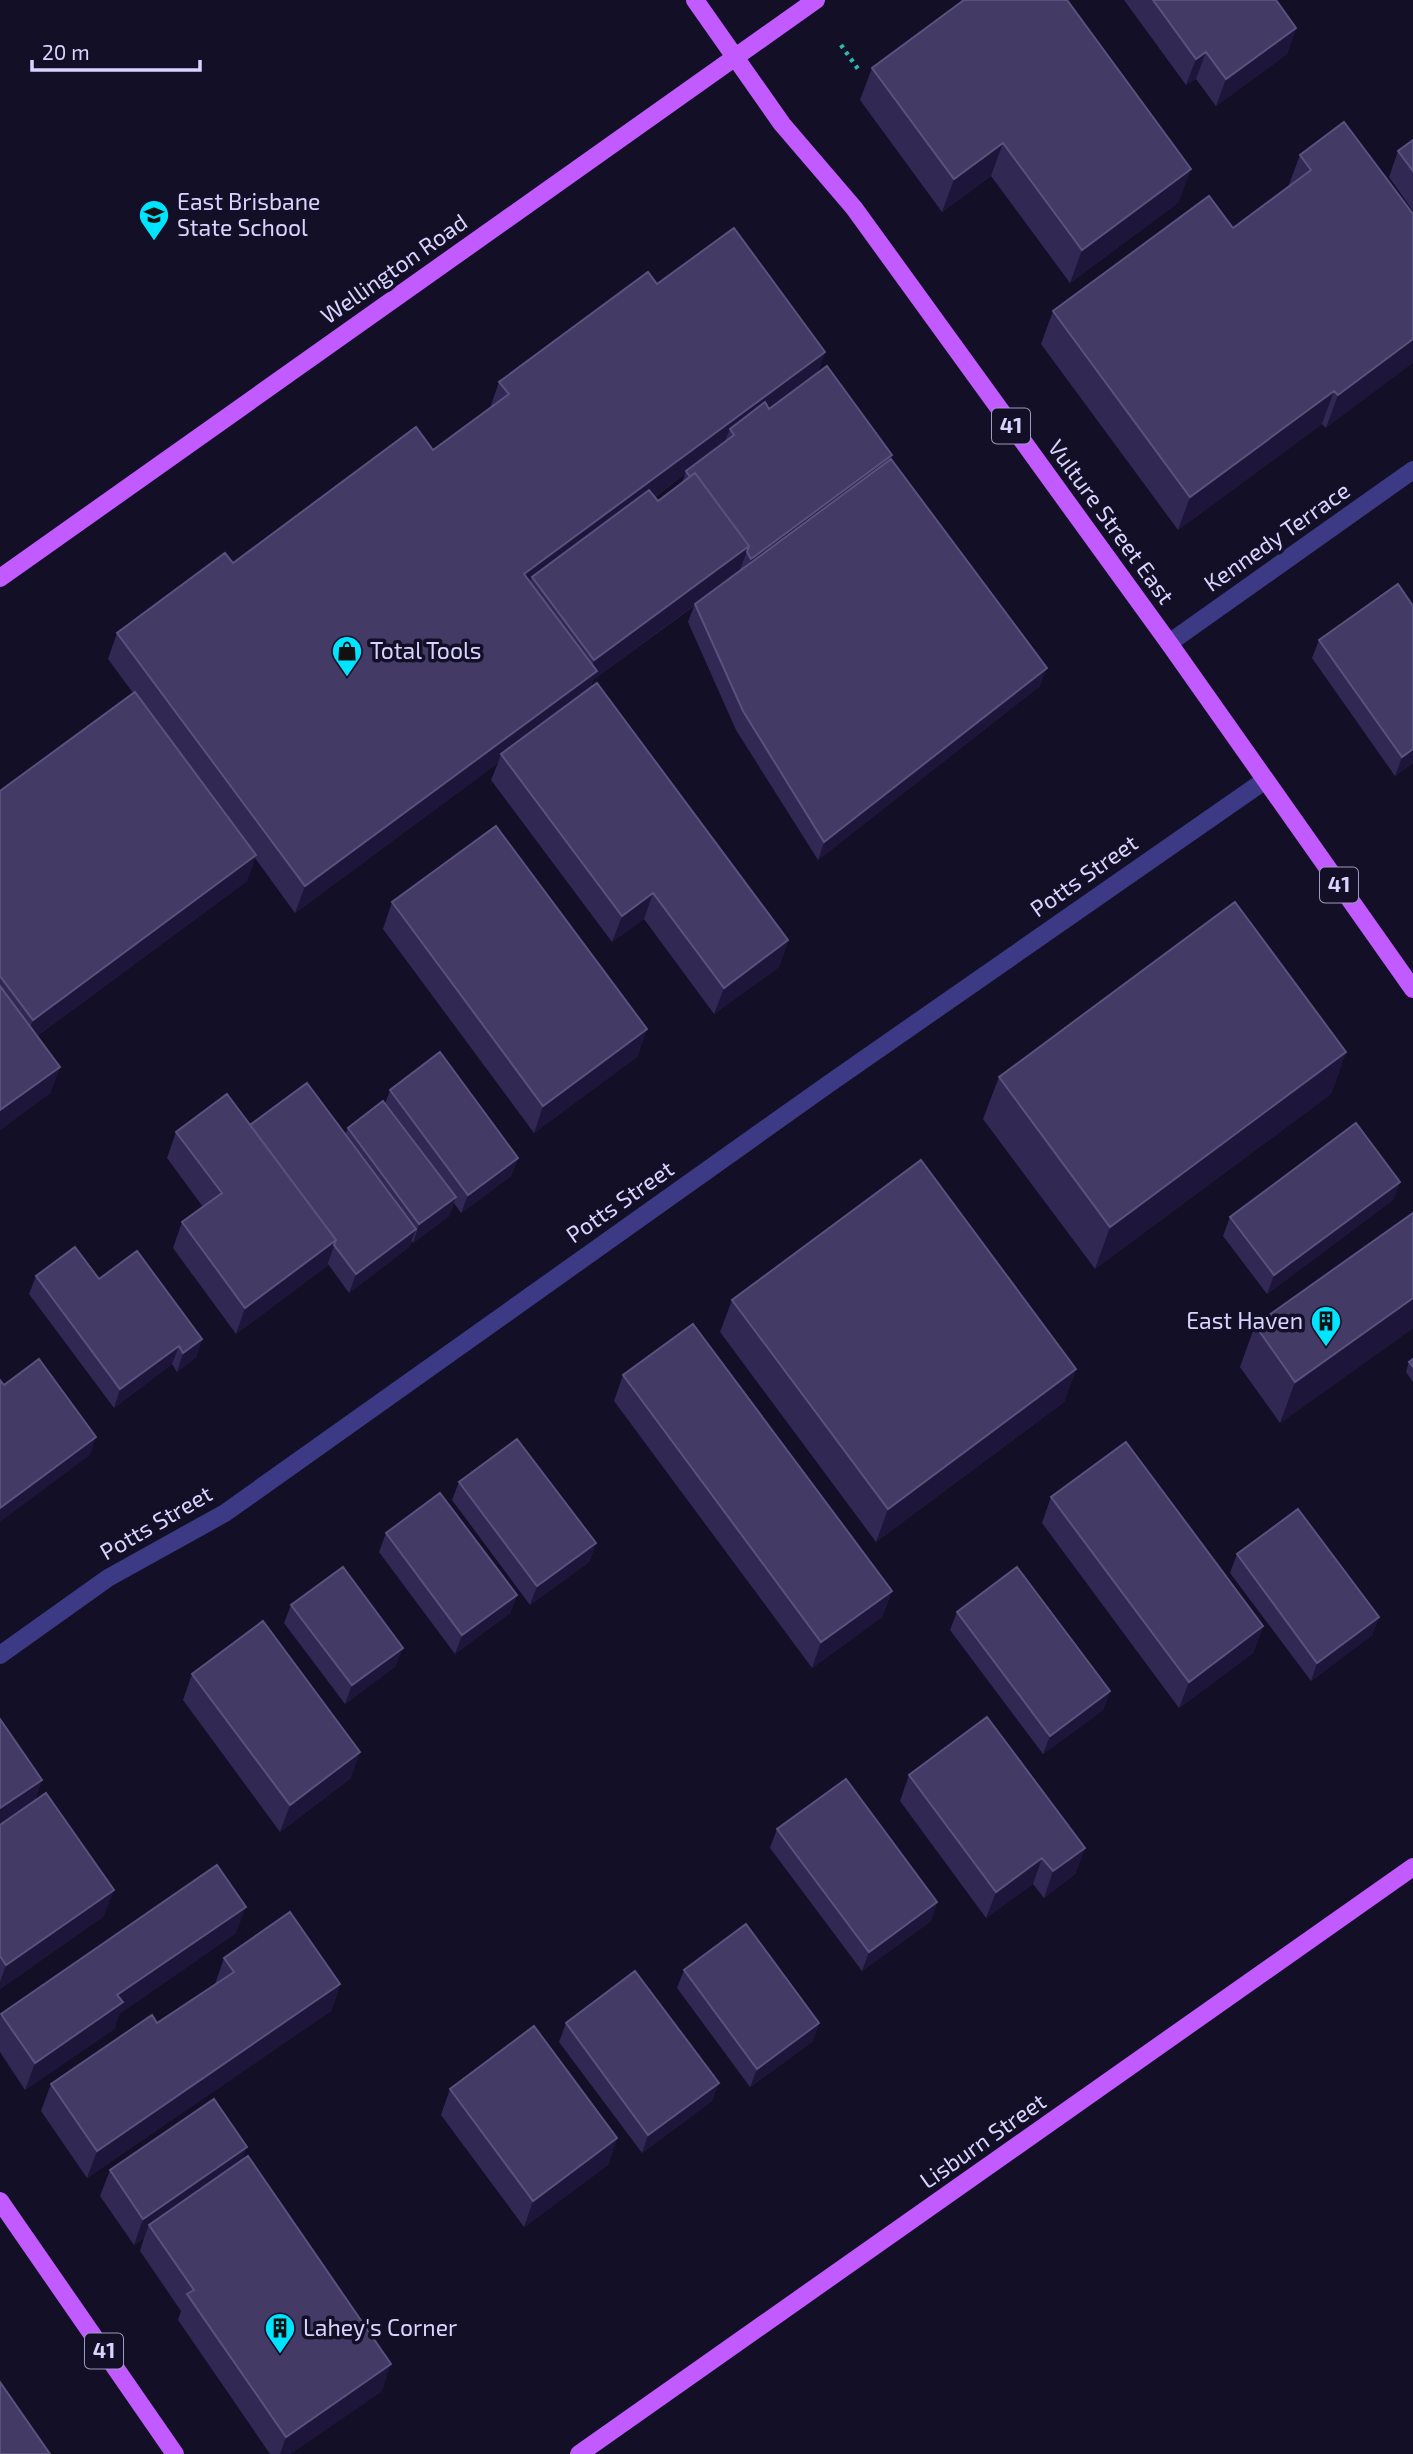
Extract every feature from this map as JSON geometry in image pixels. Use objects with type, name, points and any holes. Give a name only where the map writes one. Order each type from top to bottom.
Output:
[{"type":"main road","name":"41","points":[[695,0],[735,57]]},
{"type":"main road","name":"Wellington Road","points":[[0,578],[816,0]]},
{"type":"main road","name":"Vulture Street East","points":[[735,57],[782,124],[854,208],[1169,643],[1413,989]]},
{"type":"main road","name":"Lisburn Street","points":[[579,2454],[1413,1867]]},
{"type":"main road","name":"41","points":[[0,2201],[175,2454]]},
{"type":"street","name":"Kennedy Terrace","points":[[1169,643],[1413,470]]},
{"type":"street","name":"Potts Street","points":[[0,1655],[108,1578],[225,1513],[830,1083],[1264,781]]},
{"type":"path","points":[[841,45],[858,69]]},
{"type":"building","points":[[964,0],[1067,0],[1191,169],[1082,250],[1003,143],[954,179],[872,68]]},
{"type":"building","points":[[1153,0],[1276,0],[1296,28],[1226,79],[1206,52],[1196,59]]},
{"type":"building","points":[[1344,122],[1413,214],[1413,339],[1338,395],[1334,391],[1190,497],[1053,311],[1209,196],[1233,228],[1311,170],[1300,155]]},
{"type":"building","points":[[1413,140],[1413,171],[1398,151]]},
{"type":"building","points":[[734,228],[825,352],[524,574],[597,671],[305,886],[117,633],[225,553],[233,563],[416,427],[433,450],[509,394],[499,382],[648,272],[657,284]]},
{"type":"building","points":[[827,366],[892,455],[751,559],[747,552],[749,546],[695,473],[690,477],[686,471],[734,435],[730,429],[765,402],[769,409]]},
{"type":"building","points":[[891,459],[1047,668],[824,842],[743,711],[695,604]]},
{"type":"building","points":[[695,473],[749,546],[594,660],[532,577],[649,490],[658,501]]},
{"type":"building","points":[[1398,584],[1413,606],[1413,749],[1402,757],[1319,640]]},
{"type":"building","points":[[597,683],[788,940],[724,988],[653,893],[622,916],[501,754]]},
{"type":"building","points":[[135,692],[256,855],[33,1020],[0,976],[0,791]]},
{"type":"building","points":[[496,826],[647,1029],[543,1106],[392,902]]},
{"type":"building","points":[[1235,902],[1346,1052],[1110,1227],[999,1077]]},
{"type":"building","points":[[0,986],[60,1067],[0,1110]]},
{"type":"building","points":[[440,1052],[518,1158],[468,1195],[390,1090]]},
{"type":"building","points":[[307,1083],[416,1229],[356,1274],[334,1245],[336,1240],[250,1125]]},
{"type":"building","points":[[227,1094],[336,1240],[245,1308],[182,1222],[222,1193],[176,1132]]},
{"type":"building","points":[[383,1101],[456,1197],[419,1224],[348,1128]]},
{"type":"building","points":[[1356,1123],[1400,1182],[1274,1275],[1230,1217]]},
{"type":"building","points":[[921,1160],[1076,1369],[888,1509],[732,1300]]},
{"type":"building","points":[[1413,1213],[1413,1298],[1295,1382],[1255,1325]]},
{"type":"building","points":[[75,1247],[99,1279],[137,1251],[202,1339],[183,1353],[179,1346],[120,1389],[36,1276]]},
{"type":"building","points":[[693,1324],[892,1591],[821,1642],[623,1375]]},
{"type":"building","points":[[39,1359],[96,1437],[0,1508],[0,1380],[4,1385]]},
{"type":"building","points":[[517,1439],[596,1543],[537,1586],[459,1482]]},
{"type":"building","points":[[1126,1442],[1263,1626],[1189,1682],[1051,1497]]},
{"type":"building","points":[[440,1493],[517,1595],[462,1635],[386,1533]]},
{"type":"building","points":[[1298,1509],[1379,1617],[1317,1663],[1237,1554]]},
{"type":"building","points":[[343,1567],[403,1648],[352,1685],[291,1605]]},
{"type":"building","points":[[1017,1567],[1110,1691],[1050,1736],[957,1612]]},
{"type":"building","points":[[263,1621],[360,1752],[290,1805],[192,1674]]},
{"type":"building","points":[[987,1717],[1085,1848],[1053,1871],[1042,1858],[996,1892],[909,1775]]},
{"type":"building","points":[[0,1719],[42,1780],[0,1808]]},
{"type":"building","points":[[846,1779],[937,1902],[869,1952],[777,1829]]},
{"type":"building","points":[[46,1793],[114,1890],[6,1965],[0,1956],[0,1825]]},
{"type":"building","points":[[217,1865],[246,1907],[117,1995],[123,2002],[35,2063],[1,2014]]},
{"type":"building","points":[[290,1912],[340,1984],[97,2151],[51,2084],[152,2015],[157,2023],[234,1972],[224,1958]]},
{"type":"building","points":[[746,1924],[819,2023],[757,2069],[684,1970]]},
{"type":"building","points":[[635,1971],[719,2083],[648,2135],[566,2023]]},
{"type":"building","points":[[534,2026],[617,2138],[533,2201],[450,2089]]},
{"type":"building","points":[[214,2099],[247,2147],[143,2219],[110,2170]]},
{"type":"building","points":[[248,2156],[391,2364],[286,2437],[187,2294],[194,2290],[149,2225]]},
{"type":"building","points":[[0,2382],[50,2454],[0,2454]]},
{"type":"place","name":"East Brisbane State School","points":[[154,242]]},
{"type":"place","name":"Total Tools","points":[[347,678]]},
{"type":"place","name":"East Haven","points":[[1326,1348]]},
{"type":"place","name":"Lahey's Corner","points":[[280,2355]]}]
